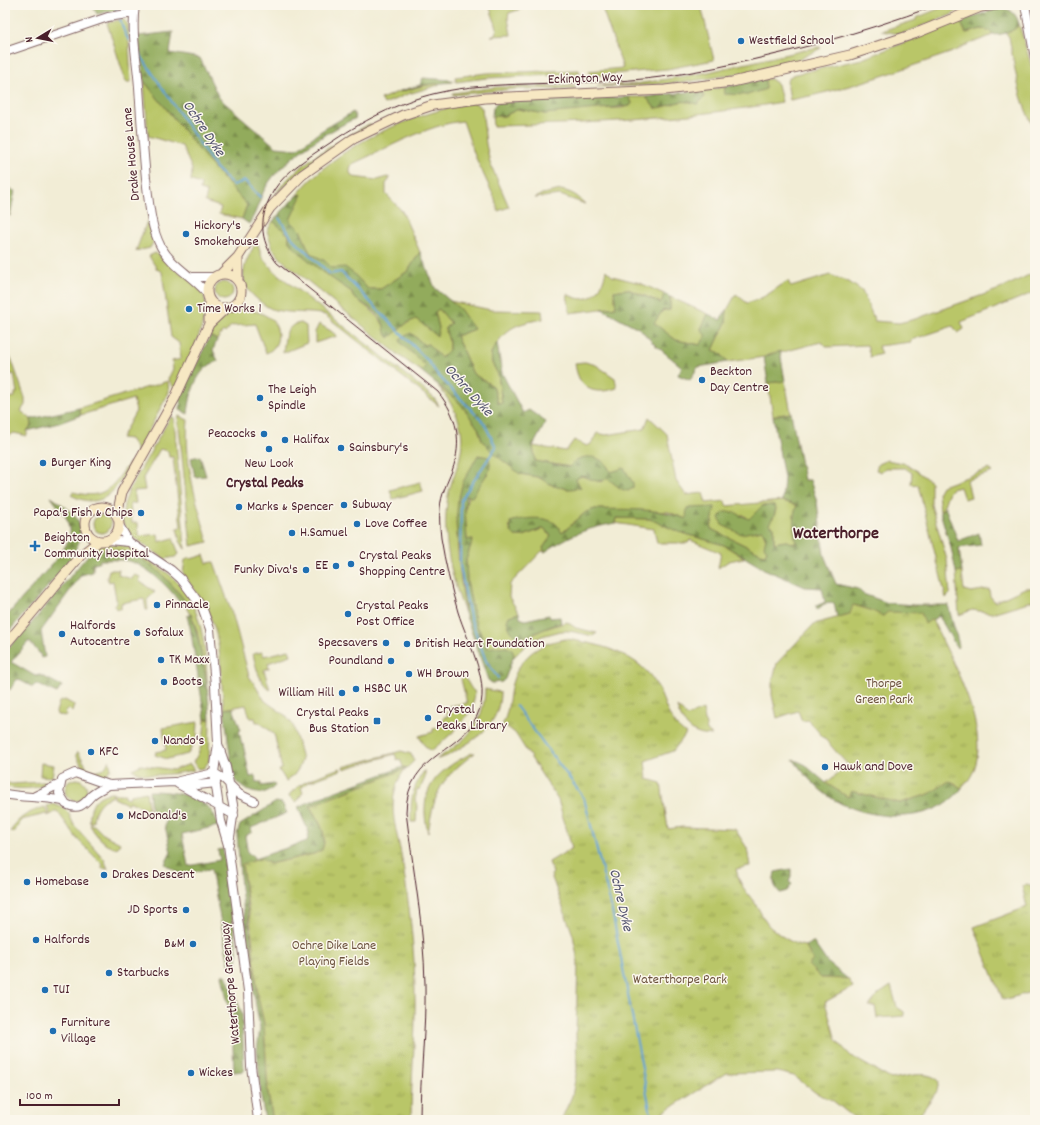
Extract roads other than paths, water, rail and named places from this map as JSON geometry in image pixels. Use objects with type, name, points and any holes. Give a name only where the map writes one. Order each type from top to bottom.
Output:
[{"type":"main road","name":"Eckington Way","points":[[217,275],[238,257],[270,208],[302,176],[354,139],[403,115],[433,105],[485,98],[665,90],[732,82],[850,55],[911,35],[983,6],[997,5]]},
{"type":"main road","points":[[5,645],[81,555],[116,534],[119,525],[116,515],[122,492],[175,398],[209,324],[225,309],[234,306],[240,298],[241,289],[238,281],[238,257]]},
{"type":"main road","points":[[209,324],[209,301],[206,292],[207,286],[217,275],[231,275],[238,281]]},
{"type":"main road","points":[[209,301],[213,305],[225,309]]},
{"type":"main road","points":[[103,507],[122,492]]},
{"type":"main road","points":[[81,555],[86,530],[85,522],[88,514],[95,508],[103,507],[108,508],[116,515]]},
{"type":"main road","points":[[86,530],[90,536],[104,540]]},
{"type":"street","points":[[1025,5],[1035,58]]},
{"type":"street","points":[[5,52],[135,9]]},
{"type":"street","name":"Drake House Lane","points":[[135,9],[143,147],[152,218],[156,234],[165,252],[178,268],[193,277],[206,292]]},
{"type":"street","points":[[193,277],[217,275]]},
{"type":"street","name":"Waterthorpe Greenway","points":[[119,525],[129,542],[171,570],[185,584],[202,607],[210,629],[218,743],[217,778],[219,805],[228,845],[248,991],[251,1066],[258,1120]]},
{"type":"street","name":"Waterthorpe Greenway","points":[[104,540],[129,542]]},
{"type":"street","name":"Waterthorpe Greenway","points":[[218,743],[230,784],[232,811],[228,845]]},
{"type":"street","points":[[217,778],[221,754]]},
{"type":"street","points":[[35,796],[60,784],[70,774],[79,774],[109,785],[174,782],[198,785],[217,778],[230,784],[239,794],[254,801]]},
{"type":"street","points":[[86,777],[92,786],[92,796]]},
{"type":"street","points":[[174,782],[232,811],[225,834]]},
{"type":"street","points":[[60,784],[59,793],[62,801]]},
{"type":"street","points":[[5,794],[19,797],[35,796],[62,801],[70,806],[76,807],[86,804],[92,796],[109,785]]},
{"type":"waterway","name":"Ochre Dyke","points":[[115,5],[117,10]]},
{"type":"waterway","name":"Ochre Dyke","points":[[120,19],[125,34],[129,40]]},
{"type":"waterway","name":"Ochre Dyke","points":[[139,53],[216,168],[233,185],[245,181],[260,197]]},
{"type":"waterway","name":"Ochre Dyke","points":[[279,218],[293,239],[330,274],[341,272],[428,361],[437,374],[484,423],[496,447],[461,500],[460,566],[470,617],[486,661],[498,678]]},
{"type":"waterway","name":"Ochre Dyke","points":[[516,706],[584,798],[611,906],[652,1120]]},
{"type":"tram line","points":[[420,1120],[425,1018],[425,984],[423,941],[406,812],[409,792],[416,776],[426,764],[463,735],[473,723],[480,708],[482,696],[482,684],[476,660],[455,603],[446,566],[441,534],[441,503],[455,460],[457,449],[456,429],[450,410],[438,392],[277,263],[266,245],[264,236],[263,218],[269,200],[279,183],[298,165],[313,154],[366,121],[394,107],[422,97],[437,93],[482,86],[647,79],[687,73],[814,45],[937,5]]},
{"type":"place","name":"Westfield School","points":[[741,41]]},
{"type":"place","name":"Hickory's Smokehouse","points":[[186,234]]},
{"type":"place","name":"Time Works 1","points":[[189,309]]},
{"type":"place","name":"Beckton Day Centre","points":[[702,380]]},
{"type":"place","name":"The Leigh Spindle","points":[[260,398]]},
{"type":"place","name":"Peacocks","points":[[264,434]]},
{"type":"place","name":"Halifax","points":[[285,440]]},
{"type":"place","name":"Sainsbury's","points":[[341,448]]},
{"type":"place","name":"New Look","points":[[269,449]]},
{"type":"place","name":"Burger King","points":[[43,463]]},
{"type":"place","name":"Subway","points":[[344,505]]},
{"type":"place","name":"Marks & Spencer","points":[[239,507]]},
{"type":"place","name":"Papa's Fish & Chips","points":[[141,513]]},
{"type":"place","name":"Love Coffee","points":[[357,524]]},
{"type":"place","name":"H.Samuel","points":[[292,533]]},
{"type":"place","name":"Beighton Community Hospital","points":[[35,546]]},
{"type":"place","name":"Crystal Peaks Shopping Centre","points":[[351,564]]},
{"type":"place","name":"EE","points":[[336,566]]},
{"type":"place","name":"Funky Diva's","points":[[306,570]]},
{"type":"place","name":"Pinnacle","points":[[157,605]]},
{"type":"place","name":"Crystal Peaks Post Office","points":[[348,614]]},
{"type":"place","name":"Sofalux","points":[[137,633]]},
{"type":"place","name":"Halfords Autocentre","points":[[62,634]]},
{"type":"place","name":"Specsavers","points":[[386,643]]},
{"type":"place","name":"British Heart Foundation","points":[[407,644]]},
{"type":"place","name":"TK Maxx","points":[[161,660]]},
{"type":"place","name":"Poundland","points":[[391,661]]},
{"type":"place","name":"WH Brown","points":[[409,674]]},
{"type":"place","name":"Boots","points":[[164,682]]},
{"type":"place","name":"HSBC UK","points":[[356,689]]},
{"type":"place","name":"William Hill","points":[[342,693]]},
{"type":"place","name":"Crystal Peaks Library","points":[[428,718]]},
{"type":"place","name":"Crystal Peaks Bus Station","points":[[377,721]]},
{"type":"place","name":"Nando's","points":[[155,741]]},
{"type":"place","name":"KFC","points":[[91,752]]},
{"type":"place","name":"Hawk and Dove","points":[[825,767]]},
{"type":"place","name":"McDonald's","points":[[120,816]]},
{"type":"place","name":"Drakes Descent","points":[[104,875]]},
{"type":"place","name":"Homebase","points":[[27,882]]},
{"type":"place","name":"JD Sports","points":[[186,910]]},
{"type":"place","name":"Halfords","points":[[36,940]]},
{"type":"place","name":"B&M","points":[[193,944]]},
{"type":"place","name":"Starbucks","points":[[109,973]]},
{"type":"place","name":"TUI","points":[[45,990]]},
{"type":"place","name":"Furniture Village","points":[[53,1031]]},
{"type":"place","name":"Wickes","points":[[191,1073]]},
{"type":"district","name":"Crystal Peaks","points":[[265,484]]},
{"type":"district","name":"Waterthorpe","points":[[836,534]]},
{"type":"park label","name":"Thorpe Green Park","points":[[884,692]]},
{"type":"park label","name":"Ochre Dike Lane Playing Fields","points":[[334,954]]},
{"type":"park label","name":"Waterthorpe Park","points":[[680,980]]}]
